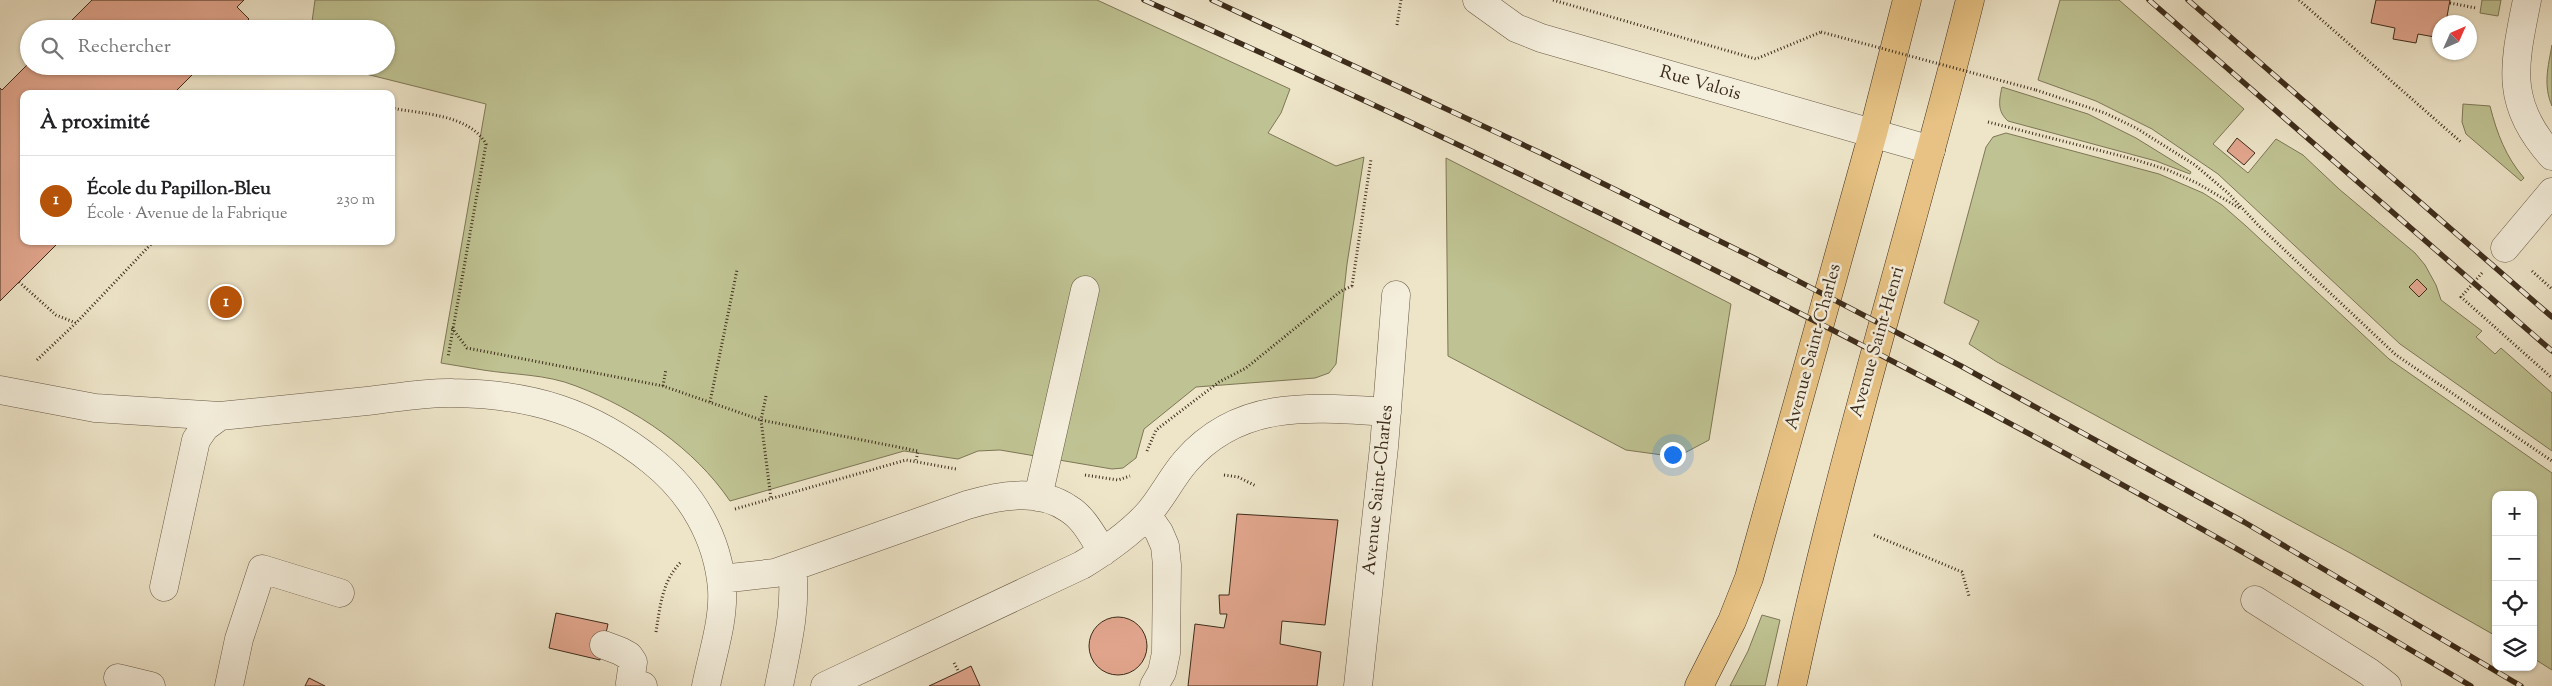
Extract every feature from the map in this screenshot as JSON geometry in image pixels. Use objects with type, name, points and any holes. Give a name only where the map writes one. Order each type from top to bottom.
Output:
[{"type":"main road","name":"Avenue Saint-Charles","points":[[1699,686],[1732,621],[1749,578],[1873,133],[1907,0]]},
{"type":"main road","name":"Avenue Saint-Henri","points":[[1792,686],[1851,439],[1931,150],[1970,0]]},
{"type":"street","name":"Rue Valois","points":[[1477,0],[1516,28],[1541,38],[1931,150]]},
{"type":"street","points":[[2527,0],[2518,44],[2516,80],[2520,106],[2526,124],[2552,156]]},
{"type":"street","points":[[2505,248],[2552,192]]},
{"type":"street","points":[[1038,497],[1085,290]]},
{"type":"street","name":"Avenue Saint-Charles","points":[[1358,686],[1387,412],[1396,294]]},
{"type":"street","points":[[0,390],[95,408],[220,416],[452,392],[517,398],[558,407],[594,421],[634,447],[673,480],[710,533],[720,579],[722,608],[706,686]]},
{"type":"street","points":[[825,686],[1082,565],[1103,552],[1147,515],[1187,460],[1231,425],[1248,417],[1285,410],[1343,409],[1387,412]]},
{"type":"street","points":[[164,587],[196,440],[205,427],[220,416]]},
{"type":"street","points":[[720,579],[775,573],[994,497],[1018,495],[1038,497],[1069,509],[1082,522],[1103,552]]},
{"type":"street","points":[[1147,515],[1159,532],[1165,546],[1167,565],[1166,653],[1162,672],[1154,686]]},
{"type":"street","points":[[779,686],[794,607],[795,591],[792,567]]},
{"type":"street","points":[[229,686],[239,639],[262,569],[340,593]]},
{"type":"street","points":[[2255,600],[2369,672],[2387,686]]},
{"type":"street","points":[[604,645],[629,656],[634,662],[630,684],[643,686]]},
{"type":"street","points":[[118,678],[151,686]]},
{"type":"path","points":[[1397,25],[1401,0]]},
{"type":"path","points":[[1553,0],[1756,59],[1821,32],[2036,90],[2106,113],[2136,128],[2195,165],[2228,192],[2244,210],[2396,355],[2552,462]]},
{"type":"path","points":[[2299,0],[2462,143]]},
{"type":"path","points":[[2450,3],[2476,8]]},
{"type":"path","points":[[395,109],[464,123],[480,133],[486,144],[452,328],[466,348],[663,386],[761,420],[918,451],[916,460],[884,464],[735,509]]},
{"type":"path","points":[[1988,122],[2134,159],[2168,170],[2197,183],[2244,210]]},
{"type":"path","points":[[1143,458],[1156,430],[1219,382],[1246,368],[1341,291],[1352,286],[1372,159]]},
{"type":"path","points":[[35,362],[76,323],[150,245]]},
{"type":"path","points":[[2526,266],[2552,289]]},
{"type":"path","points":[[710,402],[737,270]]},
{"type":"path","points":[[19,282],[56,315],[76,323]]},
{"type":"path","points":[[2482,315],[2552,378]]},
{"type":"path","points":[[663,386],[666,368]]},
{"type":"path","points":[[766,396],[761,420],[771,499]]},
{"type":"path","points":[[1874,536],[1962,572],[1969,596]]},
{"type":"path","points":[[654,640],[665,586],[672,571],[685,558]]},
{"type":"green space","points":[[315,0],[1097,0],[1290,89],[1281,113],[1268,133],[1336,166],[1364,157],[1347,264],[1336,364],[1329,373],[1315,378],[1196,387],[1144,429],[1136,458],[1123,468],[1112,469],[1000,450],[978,451],[958,459],[904,451],[730,501],[716,482],[681,447],[642,419],[598,395],[553,379],[441,363],[486,104],[370,75],[395,75],[395,20],[312,20]]},
{"type":"green space","points":[[2060,0],[2119,0],[2244,109],[2213,144],[2248,173],[2276,139],[2303,155],[2339,189],[2415,253],[2425,265],[2436,285],[2441,300],[2482,331],[2476,337],[2495,354],[2501,348],[2552,393],[2552,451],[2400,344],[2218,174],[2152,129],[2096,101],[2038,80]]},
{"type":"green space","points":[[2482,0],[2501,0],[2498,16],[2480,13]]},
{"type":"green space","points":[[2552,45],[2552,106],[2547,83]]},
{"type":"green space","points":[[2002,87],[2088,114],[2136,138],[2191,172],[2190,174],[2156,161],[2008,121],[2000,110]]},
{"type":"green space","points":[[2463,104],[2490,106],[2503,145],[2512,162],[2524,178],[2521,181],[2466,134],[2462,122]]},
{"type":"green space","points":[[2006,133],[2159,174],[2203,193],[2222,205],[2246,226],[2389,359],[2552,473],[2552,670],[2537,661],[2537,491],[2492,491],[2492,634],[2352,554],[1997,362],[1969,344],[1979,321],[1944,303],[1986,147],[1993,137]]},
{"type":"green space","points":[[1446,158],[1731,304],[1709,440],[1677,457],[1626,450],[1448,356]]},
{"type":"green space","points":[[1762,615],[1780,620],[1765,686],[1730,686],[1748,651]]},
{"type":"building","points":[[92,0],[244,0],[237,7],[249,19],[248,20],[72,20]]},
{"type":"building","points":[[2376,0],[2450,0],[2447,15],[2432,15],[2432,37],[2418,34],[2416,43],[2393,39],[2395,28],[2371,23]]},
{"type":"building","points":[[20,72],[20,75],[192,75],[177,90],[20,90],[20,245],[56,245],[0,301],[0,88],[2,90]]},
{"type":"building","points":[[2237,138],[2255,153],[2244,165],[2227,151]]},
{"type":"building","points":[[2417,279],[2427,289],[2419,297],[2409,287]]},
{"type":"building","points":[[1237,514],[1338,520],[1325,625],[1282,621],[1280,644],[1321,652],[1317,686],[1188,686],[1195,624],[1224,628],[1227,614],[1220,614],[1219,595],[1229,595]]},
{"type":"building","points":[[556,613],[608,624],[600,660],[549,648]]},
{"type":"building","points":[[1118,617],[1129,619],[1142,630],[1147,646],[1145,657],[1134,670],[1118,675],[1107,673],[1094,662],[1089,646],[1091,635],[1102,622]]},
{"type":"building","points":[[971,666],[980,686],[929,686],[959,672]]},
{"type":"building","points":[[309,678],[325,686],[305,686]]},
{"type":"railway","points":[[1144,0],[1314,77],[1483,157],[1651,238],[1818,322],[2148,499],[2310,591],[2471,686]]},
{"type":"railway","points":[[1212,0],[1543,154],[1754,258],[1961,366],[2244,522],[2521,686]]},
{"type":"railway","points":[[2149,0],[2552,351]]},
{"type":"railway","points":[[2188,0],[2552,317]]},
{"type":"place","name":"École du Papillon-Bleu","points":[[226,302]]}]
